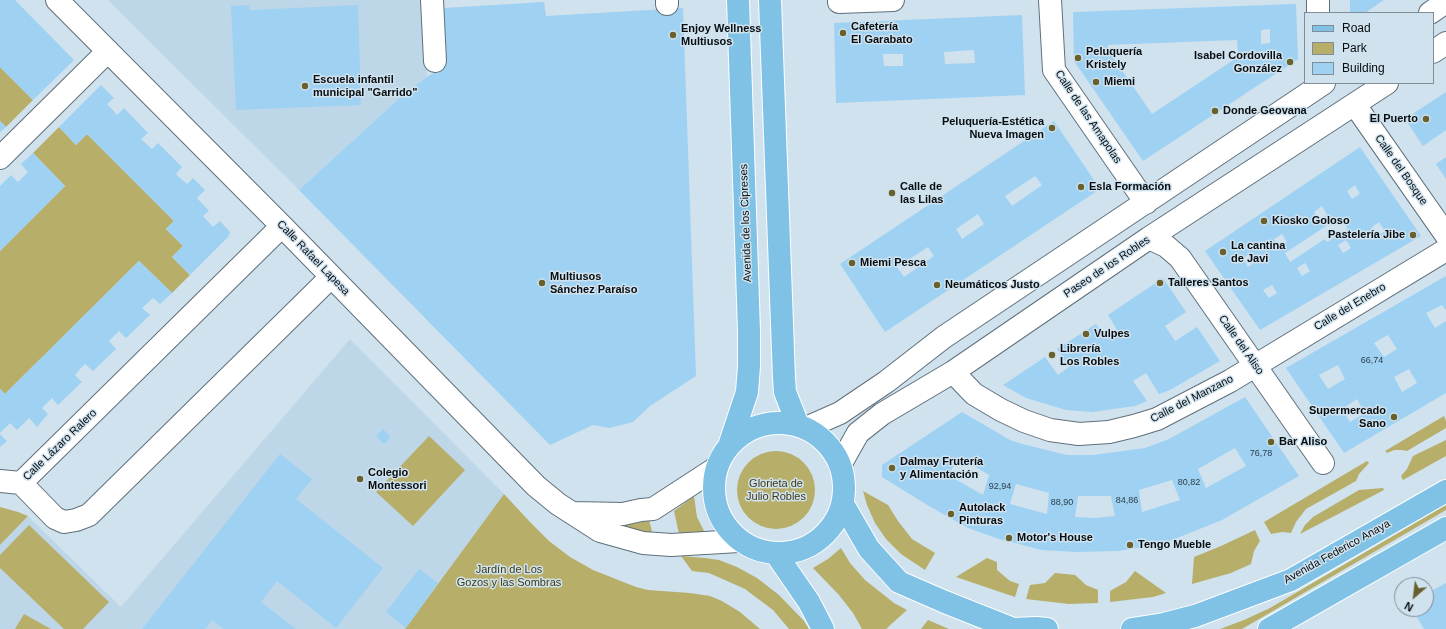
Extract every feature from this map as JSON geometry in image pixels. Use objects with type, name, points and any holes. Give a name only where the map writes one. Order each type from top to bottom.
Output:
[{"type":"main road","name":"Avenida de los Cipreses","points":[[730,443],[747,392],[750,366],[738,0]]},
{"type":"main road","points":[[770,0],[783,366],[785,392],[802,427]]},
{"type":"main road","points":[[780,422],[802,427],[827,444],[840,465],[845,484],[843,504],[834,524],[819,541],[799,551],[776,554],[756,551],[739,541],[721,521],[713,495],[716,468],[730,443],[744,432],[761,424],[780,422]]},
{"type":"main road","name":"Avenida Federico Anaya","points":[[1132,629],[1164,624],[1195,616],[1291,580],[1446,492]]},
{"type":"main road","points":[[843,504],[869,549],[899,582],[1014,629],[1047,629]]},
{"type":"main road","points":[[1269,629],[1446,528]]},
{"type":"main road","points":[[776,554],[809,602],[823,629]]},
{"type":"main road","points":[[809,602],[836,629]]},
{"type":"street","name":"Calle Rafael Lapesa","points":[[57,0],[282,226],[536,486],[558,504],[573,512],[600,531],[643,543],[671,545],[739,541]]},
{"type":"street","points":[[432,0],[435,61]]},
{"type":"street","points":[[839,2],[893,0]]},
{"type":"street","name":"Calle de las Amapolas","points":[[1050,0],[1054,70],[1146,203]]},
{"type":"street","points":[[1318,0],[1318,12]]},
{"type":"street","points":[[1431,12],[1446,2]]},
{"type":"street","points":[[1434,51],[1446,43]]},
{"type":"street","points":[[0,158],[108,51]]},
{"type":"street","points":[[802,427],[840,414],[886,382],[944,337],[1323,84]]},
{"type":"street","name":"Paseo de los Robles","points":[[840,465],[858,433],[882,414],[953,372],[1149,238],[1386,84]]},
{"type":"street","name":"Calle del Bosque","points":[[1355,105],[1446,235]]},
{"type":"street","name":"Calle Lázaro Ralero","points":[[282,226],[10,482],[55,518],[64,522],[76,520],[88,515],[331,276]]},
{"type":"street","name":"Calle del Aliso","points":[[1149,238],[1166,246],[1180,258],[1323,463]]},
{"type":"street","name":"Calle del Enebro","points":[[1254,365],[1446,250]]},
{"type":"street","name":"Calle del Manzano","points":[[953,372],[974,394],[1001,410],[1024,421],[1050,430],[1079,434],[1109,432],[1156,420],[1230,381],[1254,365]]},
{"type":"street","name":"Calle Rafael Lapesa","points":[[573,512],[624,514],[653,509],[716,468]]},
{"type":"shaded area","name":"Escuela infantil municipal \"Garrido\"","points":[[108,0],[423,0],[427,77],[403,95],[299,190]]},
{"type":"shaded area","name":"Colegio Montessori","points":[[350,339],[504,494],[405,629],[0,629],[0,545],[28,516],[121,607]]},
{"type":"green space","points":[[0,67],[33,100],[6,127],[0,121]]},
{"type":"green space","points":[[59,127],[76,145],[87,134],[174,221],[166,229],[183,246],[172,257],[190,275],[172,293],[139,261],[5,394],[0,389],[0,251],[65,186],[33,153]]},
{"type":"green space","points":[[1444,416],[1446,428],[1407,451],[1394,450],[1387,453],[1385,451]]},
{"type":"green space","points":[[429,436],[465,470],[413,526],[376,492]]},
{"type":"green space","points":[[1446,440],[1446,456],[1403,480],[1401,476],[1407,469],[1413,456]]},
{"type":"green space","name":"Glorieta de Julio Robles","points":[[776,451],[791,454],[804,462],[812,475],[815,490],[812,505],[804,518],[791,526],[776,529],[761,526],[748,518],[740,505],[737,490],[740,475],[748,462],[761,454]]},
{"type":"green space","points":[[1367,461],[1369,463],[1359,474],[1356,481],[1306,509],[1296,522],[1291,533],[1282,532],[1271,534],[1264,522]]},
{"type":"green space","points":[[1383,488],[1384,490],[1300,534],[1305,525],[1313,517],[1359,490]]},
{"type":"green space","points":[[863,491],[888,505],[912,539],[935,553],[925,570],[901,554],[886,539],[875,523]]},
{"type":"green space","name":"Jardín de Los Gozos y las Sombras","points":[[504,494],[549,541],[570,557],[593,570],[636,587],[648,590],[710,596],[722,601],[740,612],[760,629],[405,629]]},
{"type":"green space","points":[[694,496],[697,517],[705,533],[679,534],[674,511]]},
{"type":"green space","points":[[1446,505],[1446,510],[1242,629],[1220,629],[1270,608]]},
{"type":"green space","points":[[0,507],[28,516],[0,545]]},
{"type":"green space","points":[[649,520],[653,535],[633,533],[616,524],[634,524]]},
{"type":"green space","points":[[29,525],[109,602],[83,629],[64,629],[0,568],[0,555]]},
{"type":"green space","points":[[1255,530],[1260,541],[1254,551],[1251,564],[1231,573],[1192,584],[1194,557]]},
{"type":"green space","points":[[841,548],[850,563],[865,580],[894,603],[907,610],[886,629],[862,629],[853,613],[839,595],[813,568],[828,559]]},
{"type":"green space","points":[[681,556],[719,560],[737,567],[757,578],[779,595],[804,621],[809,629],[789,629],[773,610],[745,589],[709,573],[692,571]]},
{"type":"green space","points":[[987,558],[997,562],[997,570],[1010,581],[1019,584],[1015,597],[956,577]]},
{"type":"green space","points":[[1135,571],[1166,593],[1153,597],[1110,602],[1110,591],[1126,582]]},
{"type":"green space","points":[[1055,573],[1075,575],[1086,585],[1098,590],[1098,603],[1069,604],[1026,599],[1030,585],[1045,583]]},
{"type":"green space","points":[[24,614],[51,629],[15,629]]},
{"type":"green space","points":[[928,620],[949,629],[921,629]]},
{"type":"building","points":[[0,0],[15,0],[74,60],[33,100],[0,67]]},
{"type":"building","points":[[1350,0],[1384,0],[1366,12],[1350,12]]},
{"type":"building","name":"Multiusos Sánchez Paraíso","points":[[544,2],[546,16],[683,8],[696,376],[650,406],[633,422],[609,428],[593,425],[550,445],[299,190],[403,95],[446,65],[444,8]]},
{"type":"building","points":[[1296,4],[1298,59],[1143,161],[1074,61],[1073,12]],"holes":[[[1270,29],[1270,43],[1261,44],[1261,30]],[[1237,40],[1238,57],[1152,114],[1108,50],[1108,45]]]},
{"type":"building","points":[[249,5],[250,10],[358,5],[361,105],[236,110],[231,6]]},
{"type":"building","points":[[1022,15],[1025,95],[836,103],[834,23]],"holes":[[[974,50],[975,63],[945,64],[944,52]],[[883,54],[903,54],[903,66],[884,66]]]},
{"type":"building","points":[[101,85],[114,98],[107,104],[117,115],[124,108],[148,133],[141,139],[152,149],[158,143],[182,167],[176,174],[181,179],[187,184],[193,178],[205,190],[197,198],[209,211],[203,216],[213,227],[220,221],[230,232],[228,237],[190,275],[172,257],[183,246],[166,229],[174,221],[87,134],[76,145],[59,127]]},
{"type":"building","points":[[1446,92],[1446,130],[1423,146],[1405,119]]},
{"type":"building","points":[[0,121],[6,127],[0,132]]},
{"type":"building","points":[[1054,121],[1100,189],[885,332],[840,264]],"holes":[[[1035,176],[1042,185],[1012,206],[1005,196]],[[978,214],[984,224],[962,239],[956,229]],[[928,247],[934,256],[904,277],[897,267]]]},
{"type":"building","points":[[1360,147],[1421,236],[1260,330],[1205,251]],"holes":[[[1355,185],[1360,194],[1352,199],[1347,191]],[[1322,206],[1327,215],[1319,220],[1314,212]],[[1340,217],[1348,229],[1327,242],[1325,239],[1290,262],[1285,253]],[[1379,222],[1385,231],[1377,236],[1371,228]],[[1282,234],[1287,242],[1279,247],[1274,239]],[[1346,240],[1351,248],[1343,253],[1338,245]],[[1251,253],[1256,261],[1248,267],[1243,258]],[[1305,263],[1310,271],[1302,276],[1297,268]],[[1272,285],[1277,293],[1269,298],[1263,290]]]},
{"type":"building","points":[[33,153],[65,186],[0,251],[0,186],[11,175],[18,182],[28,172],[21,164]]},
{"type":"building","points":[[1446,157],[1446,179],[1436,164]]},
{"type":"building","points":[[139,261],[172,293],[160,304],[153,298],[142,308],[150,315],[126,338],[119,331],[109,341],[116,349],[93,371],[85,364],[75,375],[82,382],[58,405],[52,398],[42,408],[48,414],[37,427],[29,418],[17,430],[10,423],[0,433],[0,389],[5,394]]},
{"type":"building","points":[[1446,276],[1446,310],[1442,305],[1426,313],[1435,328],[1446,321],[1446,393],[1344,453],[1286,368]],"holes":[[[1388,335],[1397,349],[1384,357],[1374,343]],[[1338,365],[1345,379],[1328,389],[1319,375]],[[1409,369],[1417,383],[1402,392],[1394,377]],[[1357,399],[1365,413],[1350,422],[1342,409]]]},
{"type":"building","points":[[1163,278],[1186,312],[1165,326],[1175,341],[1197,327],[1220,361],[1170,390],[1159,394],[1146,373],[1133,381],[1147,401],[1135,406],[1092,412],[1066,410],[1026,398],[1003,385],[1045,357],[1058,375],[1069,367],[1057,349],[1096,324],[1107,339],[1119,333],[1108,315]]},
{"type":"building","points":[[1245,397],[1299,476],[1222,520],[1172,540],[1149,546],[1118,551],[1076,552],[1041,550],[999,539],[968,528],[882,477],[882,465],[962,412],[1010,440],[1067,455],[1093,455],[1145,448],[1169,439]],"holes":[[[1235,448],[1246,466],[1206,488],[1198,469]],[[959,457],[989,475],[983,495],[948,475]],[[1172,480],[1180,500],[1142,512],[1139,490]],[[1016,484],[1049,493],[1047,514],[1010,504]],[[1078,496],[1111,496],[1115,516],[1095,518],[1075,517]]]},
{"type":"building","points":[[383,429],[391,437],[384,444],[376,436]]},
{"type":"building","points":[[0,434],[7,441],[0,447]]},
{"type":"building","points":[[280,454],[312,479],[296,499],[383,568],[336,628],[277,581],[261,602],[296,629],[224,629],[212,620],[205,629],[142,629]]},
{"type":"building","points":[[419,569],[438,583],[406,628],[386,612]]},
{"type":"building","points":[[1446,583],[1446,629],[1424,629],[1417,617],[1434,617],[1434,590]]},
{"type":"place","name":"Cafetería El Garabato","points":[[843,33]]},
{"type":"place","name":"Enjoy Wellness Multiusos","points":[[673,35]]},
{"type":"place","name":"Peluquería Kristely","points":[[1078,58]]},
{"type":"place","name":"Isabel Cordovilla González","points":[[1290,62]]},
{"type":"place","name":"Miemi","points":[[1096,82]]},
{"type":"place","name":"Escuela infantil municipal \"Garrido\"","points":[[305,86]]},
{"type":"place","name":"Donde Geovana","points":[[1215,111]]},
{"type":"place","name":"El Puerto","points":[[1426,119]]},
{"type":"place","name":"Peluquería-Estética Nueva Imagen","points":[[1052,128]]},
{"type":"place","name":"Esla Formación","points":[[1081,187]]},
{"type":"place","name":"Calle de las Lilas","points":[[892,193]]},
{"type":"place","name":"Kiosko Goloso","points":[[1264,221]]},
{"type":"place","name":"Pastelería Jibe","points":[[1413,235]]},
{"type":"place","name":"La cantina de Javi","points":[[1223,252]]},
{"type":"place","name":"Miemi Pesca","points":[[852,263]]},
{"type":"place","name":"Multiusos Sánchez Paraíso","points":[[542,283]]},
{"type":"place","name":"Talleres Santos","points":[[1160,283]]},
{"type":"place","name":"Neumáticos Justo","points":[[937,285]]},
{"type":"place","name":"Vulpes","points":[[1086,334]]},
{"type":"place","name":"Librería Los Robles","points":[[1052,355]]},
{"type":"place","name":"Supermercado Sano","points":[[1394,417]]},
{"type":"place","name":"Bar Aliso","points":[[1271,442]]},
{"type":"place","name":"Dalmay Frutería y Alimentación","points":[[892,468]]},
{"type":"place","name":"Colegio Montessori","points":[[360,479]]},
{"type":"place","name":"Autolack Pinturas","points":[[951,514]]},
{"type":"place","name":"Motor's House","points":[[1009,538]]},
{"type":"place","name":"Tengo Mueble","points":[[1130,545]]}]
